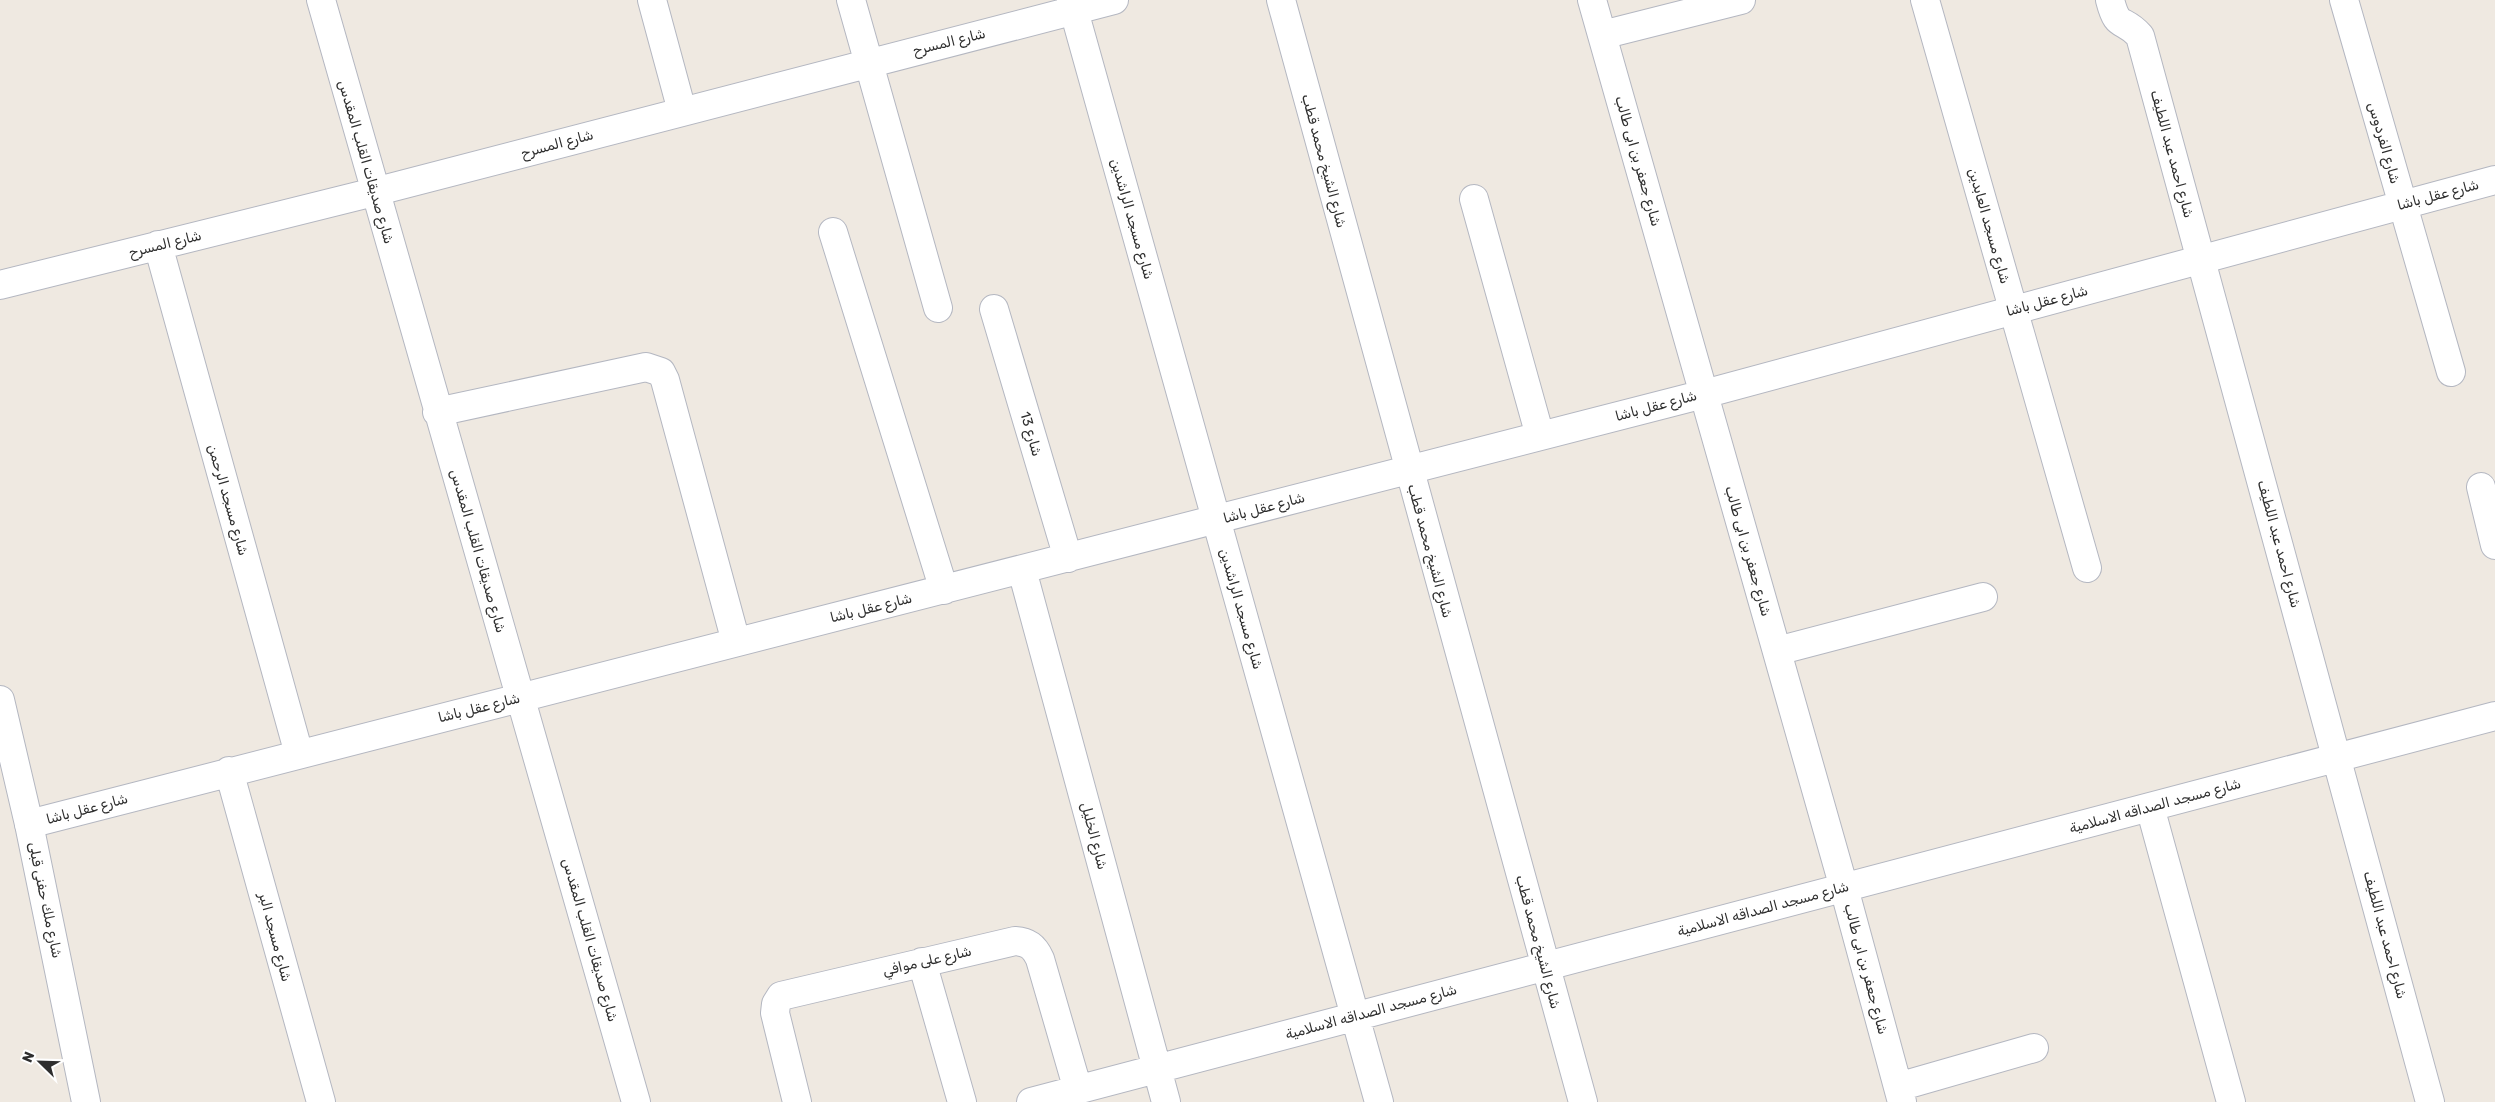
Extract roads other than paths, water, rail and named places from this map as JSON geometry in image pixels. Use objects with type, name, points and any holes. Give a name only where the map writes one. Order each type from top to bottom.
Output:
[{"type":"street","name":"شارع صديقات القلب المقدس","points":[[320,0],[636,1102]]},
{"type":"street","points":[[652,0],[682,111]]},
{"type":"street","points":[[851,0],[938,308]]},
{"type":"street","name":"شارع المسرح","points":[[0,285],[374,192],[869,63],[1072,5],[1114,0]]},
{"type":"street","name":"شارع الشيخ محمد قطب","points":[[1281,0],[1582,1102]]},
{"type":"street","name":"شارع جعفر بن ابى طالب","points":[[1592,0],[1844,888],[1900,1094]]},
{"type":"street","points":[[1602,35],[1741,0]]},
{"type":"street","name":"شارع مسجد العابدين","points":[[1925,0],[2087,568]]},
{"type":"street","name":"شارع احمد عبد اللطيف","points":[[2110,0],[2114,17],[2119,23],[2134,29],[2140,36],[2430,1102]]},
{"type":"street","name":"شارع الفردوس","points":[[2344,0],[2450,372]]},
{"type":"street","name":"شارع مسجد الراشدين","points":[[1072,5],[1379,1102]]},
{"type":"street","name":"شارع عقل باشا","points":[[29,824],[1704,394],[2495,180]]},
{"type":"street","points":[[1474,199],[1540,436]]},
{"type":"street","points":[[833,232],[944,590]]},
{"type":"street","name":"شارع مسجد الرحمن","points":[[158,246],[299,754]]},
{"type":"street","name":"شارع 13","points":[[994,309],[1068,558]]},
{"type":"street","points":[[438,412],[646,367],[661,372],[665,380],[736,642]]},
{"type":"street","points":[[2481,487],[2495,545]]},
{"type":"street","name":"شارع الخليل","points":[[1022,570],[1166,1102]]},
{"type":"street","points":[[1777,651],[1982,597]]},
{"type":"street","name":"شارع ملك حفنى قبلى","points":[[0,700],[29,824],[86,1102]]},
{"type":"street","name":"شارع مسجد الصداقه الاسلامية","points":[[1031,1102],[2495,716]]},
{"type":"street","name":"شارع مسجد البر","points":[[230,772],[320,1102]]},
{"type":"street","points":[[2150,807],[2231,1102]]},
{"type":"street","name":"شارع على موافي","points":[[797,1102],[775,1013],[776,1004],[781,996],[1015,941],[1026,942],[1035,948],[1078,1090]]},
{"type":"street","points":[[922,962],[962,1102]]},
{"type":"street","points":[[1900,1094],[2034,1048]]}]
